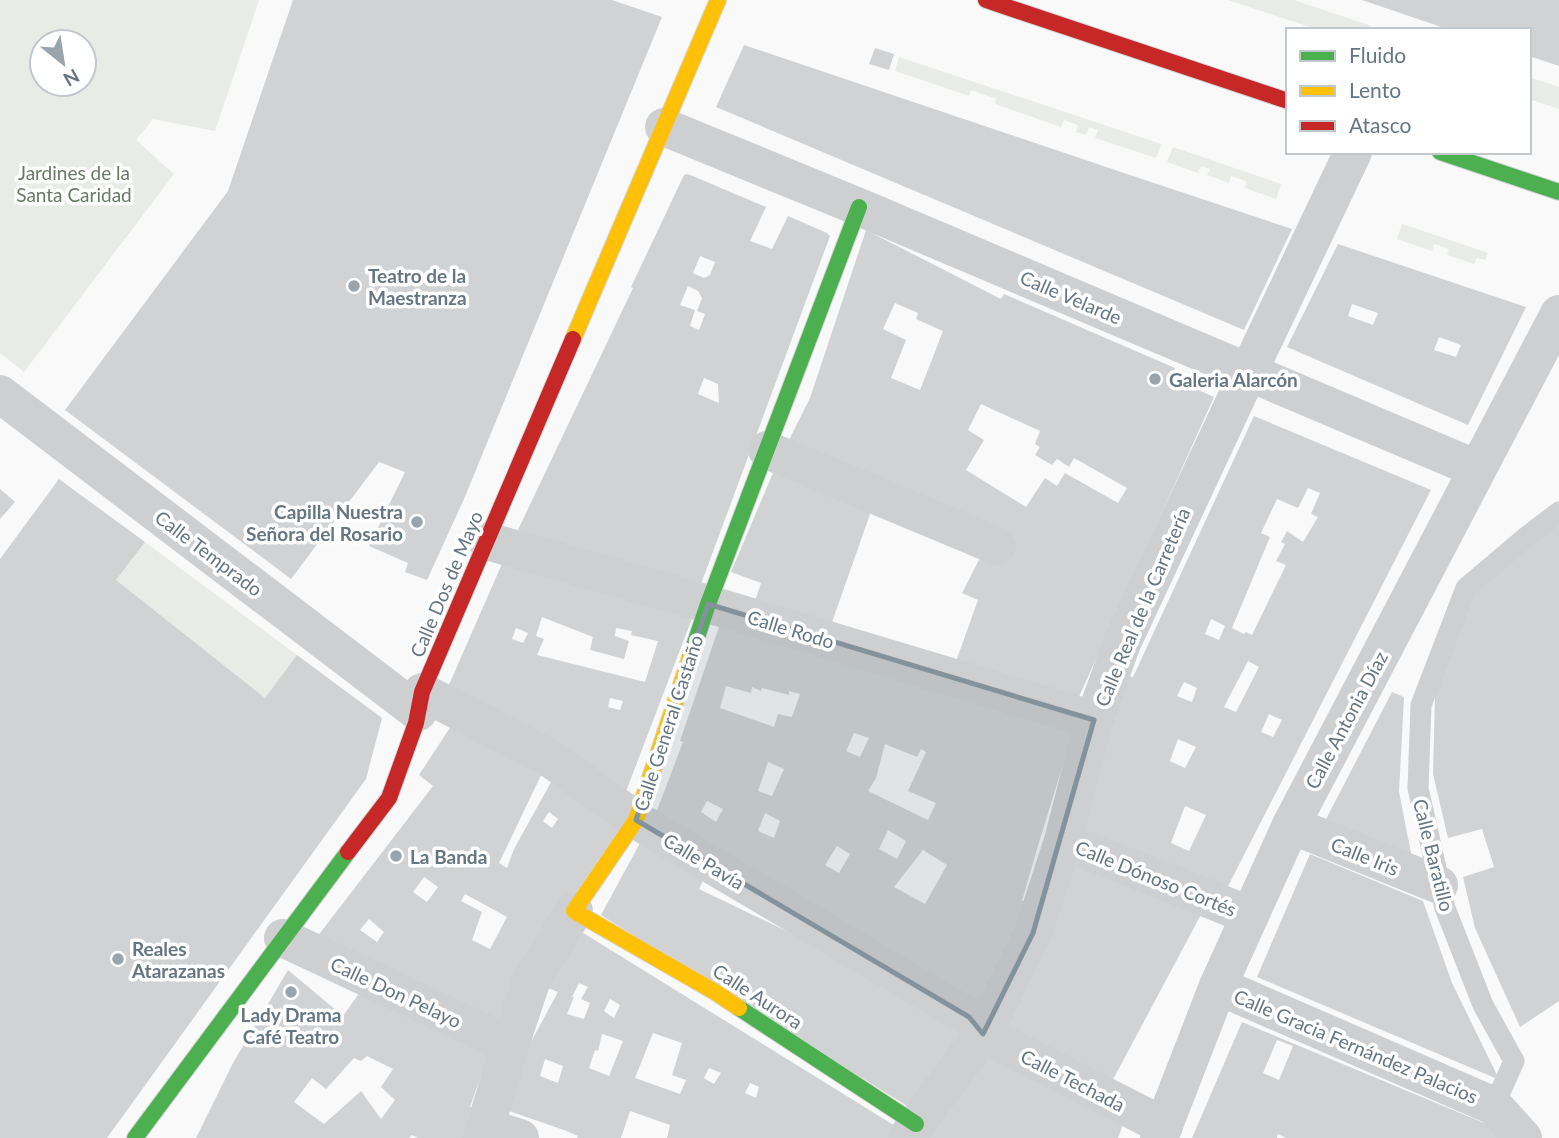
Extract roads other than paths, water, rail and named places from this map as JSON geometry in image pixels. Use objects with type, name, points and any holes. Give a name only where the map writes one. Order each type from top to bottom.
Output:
[{"type":"street","name":"Calle Dos de Mayo","points":[[140,1136],[283,938],[389,798],[416,723],[420,702],[718,0]]},
{"type":"street","points":[[986,0],[1286,100]]},
{"type":"street","name":"Calle Velarde","points":[[664,127],[1477,469]]},
{"type":"street","name":"Calle Real de la Carretería","points":[[911,1131],[983,1034],[1033,933],[1063,841],[1094,720],[1122,643],[1352,154]]},
{"type":"street","points":[[1446,154],[1559,192]]},
{"type":"street","name":"Calle General Castaño","points":[[496,1134],[509,1045],[531,982],[574,911],[636,820],[708,604],[859,207]]},
{"type":"street","name":"Calle Antonia Díaz","points":[[1162,1132],[1218,986],[1291,825],[1559,314]]},
{"type":"street","name":"Calle Temprado","points":[[0,394],[420,702]]},
{"type":"street","points":[[767,450],[997,546]]},
{"type":"street","name":"Calle Rodo","points":[[487,541],[1094,720]]},
{"type":"street","name":"Calle Pavía","points":[[420,702],[548,757],[636,820],[969,1017],[983,1034]]},
{"type":"street","name":"Calle Iris","points":[[1291,825],[1439,885]]},
{"type":"street","name":"Calle Dónoso Cortés","points":[[1063,841],[1249,915]]},
{"type":"street","name":"Calle Aurora","points":[[574,911],[715,992],[911,1131]]},
{"type":"street","name":"Calle Don Pelayo","points":[[283,938],[509,1045]]},
{"type":"street","name":"Calle Gracia Fernández Palacios","points":[[1218,986],[1494,1106],[1523,1138]]},
{"type":"street","name":"Calle Techada","points":[[983,1034],[1162,1132]]},
{"type":"lane","name":"Calle Baratillo","points":[[1494,1106],[1514,1061],[1483,1005],[1445,908],[1418,788],[1421,705],[1466,588],[1559,512]]},
{"type":"place","name":"Teatro de la Maestranza","points":[[354,286]]},
{"type":"place","name":"Galeria Alarcón","points":[[1155,379]]},
{"type":"place","name":"Capilla Nuestra Señora del Rosario","points":[[417,522]]},
{"type":"place","name":"La Banda","points":[[396,856]]},
{"type":"place","name":"Reales Atarazanas","points":[[118,959]]},
{"type":"place","name":"Lady Drama Café Teatro","points":[[291,992]]},
{"type":"park label","name":"Jardines de la Santa Caridad","points":[[74,183]]}]
